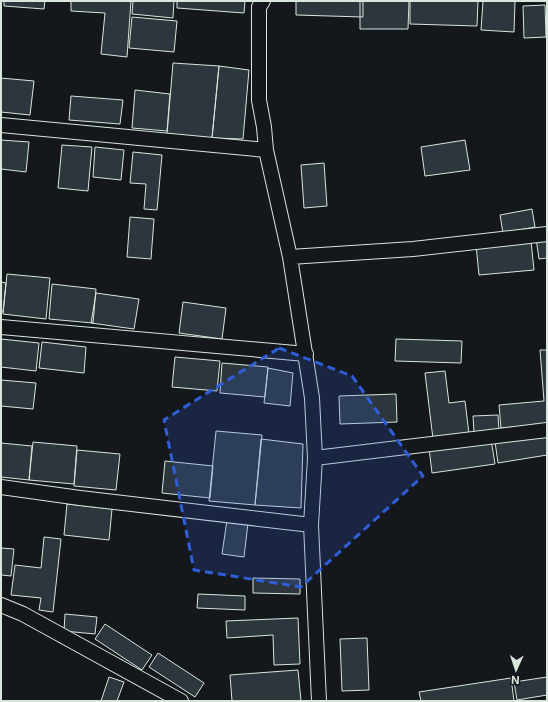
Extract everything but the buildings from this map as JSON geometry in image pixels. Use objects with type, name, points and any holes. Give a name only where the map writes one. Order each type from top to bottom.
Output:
[{"type":"street","points":[[263,1],[259,7],[259,100],[264,127],[266,150],[290,257],[312,398],[315,458],[311,525],[319,701]]},
{"type":"street","points":[[1,125],[266,150]]},
{"type":"street","points":[[290,257],[414,249],[547,234]]},
{"type":"street","points":[[1,327],[306,354]]},
{"type":"street","points":[[315,458],[547,430]]},
{"type":"street","points":[[1,487],[80,498],[311,525]]},
{"type":"street","points":[[1,605],[23,614],[181,701]]},
{"type":"highlighted area","points":[[279,348],[352,376],[423,476],[301,587],[194,570],[164,420]]}]
